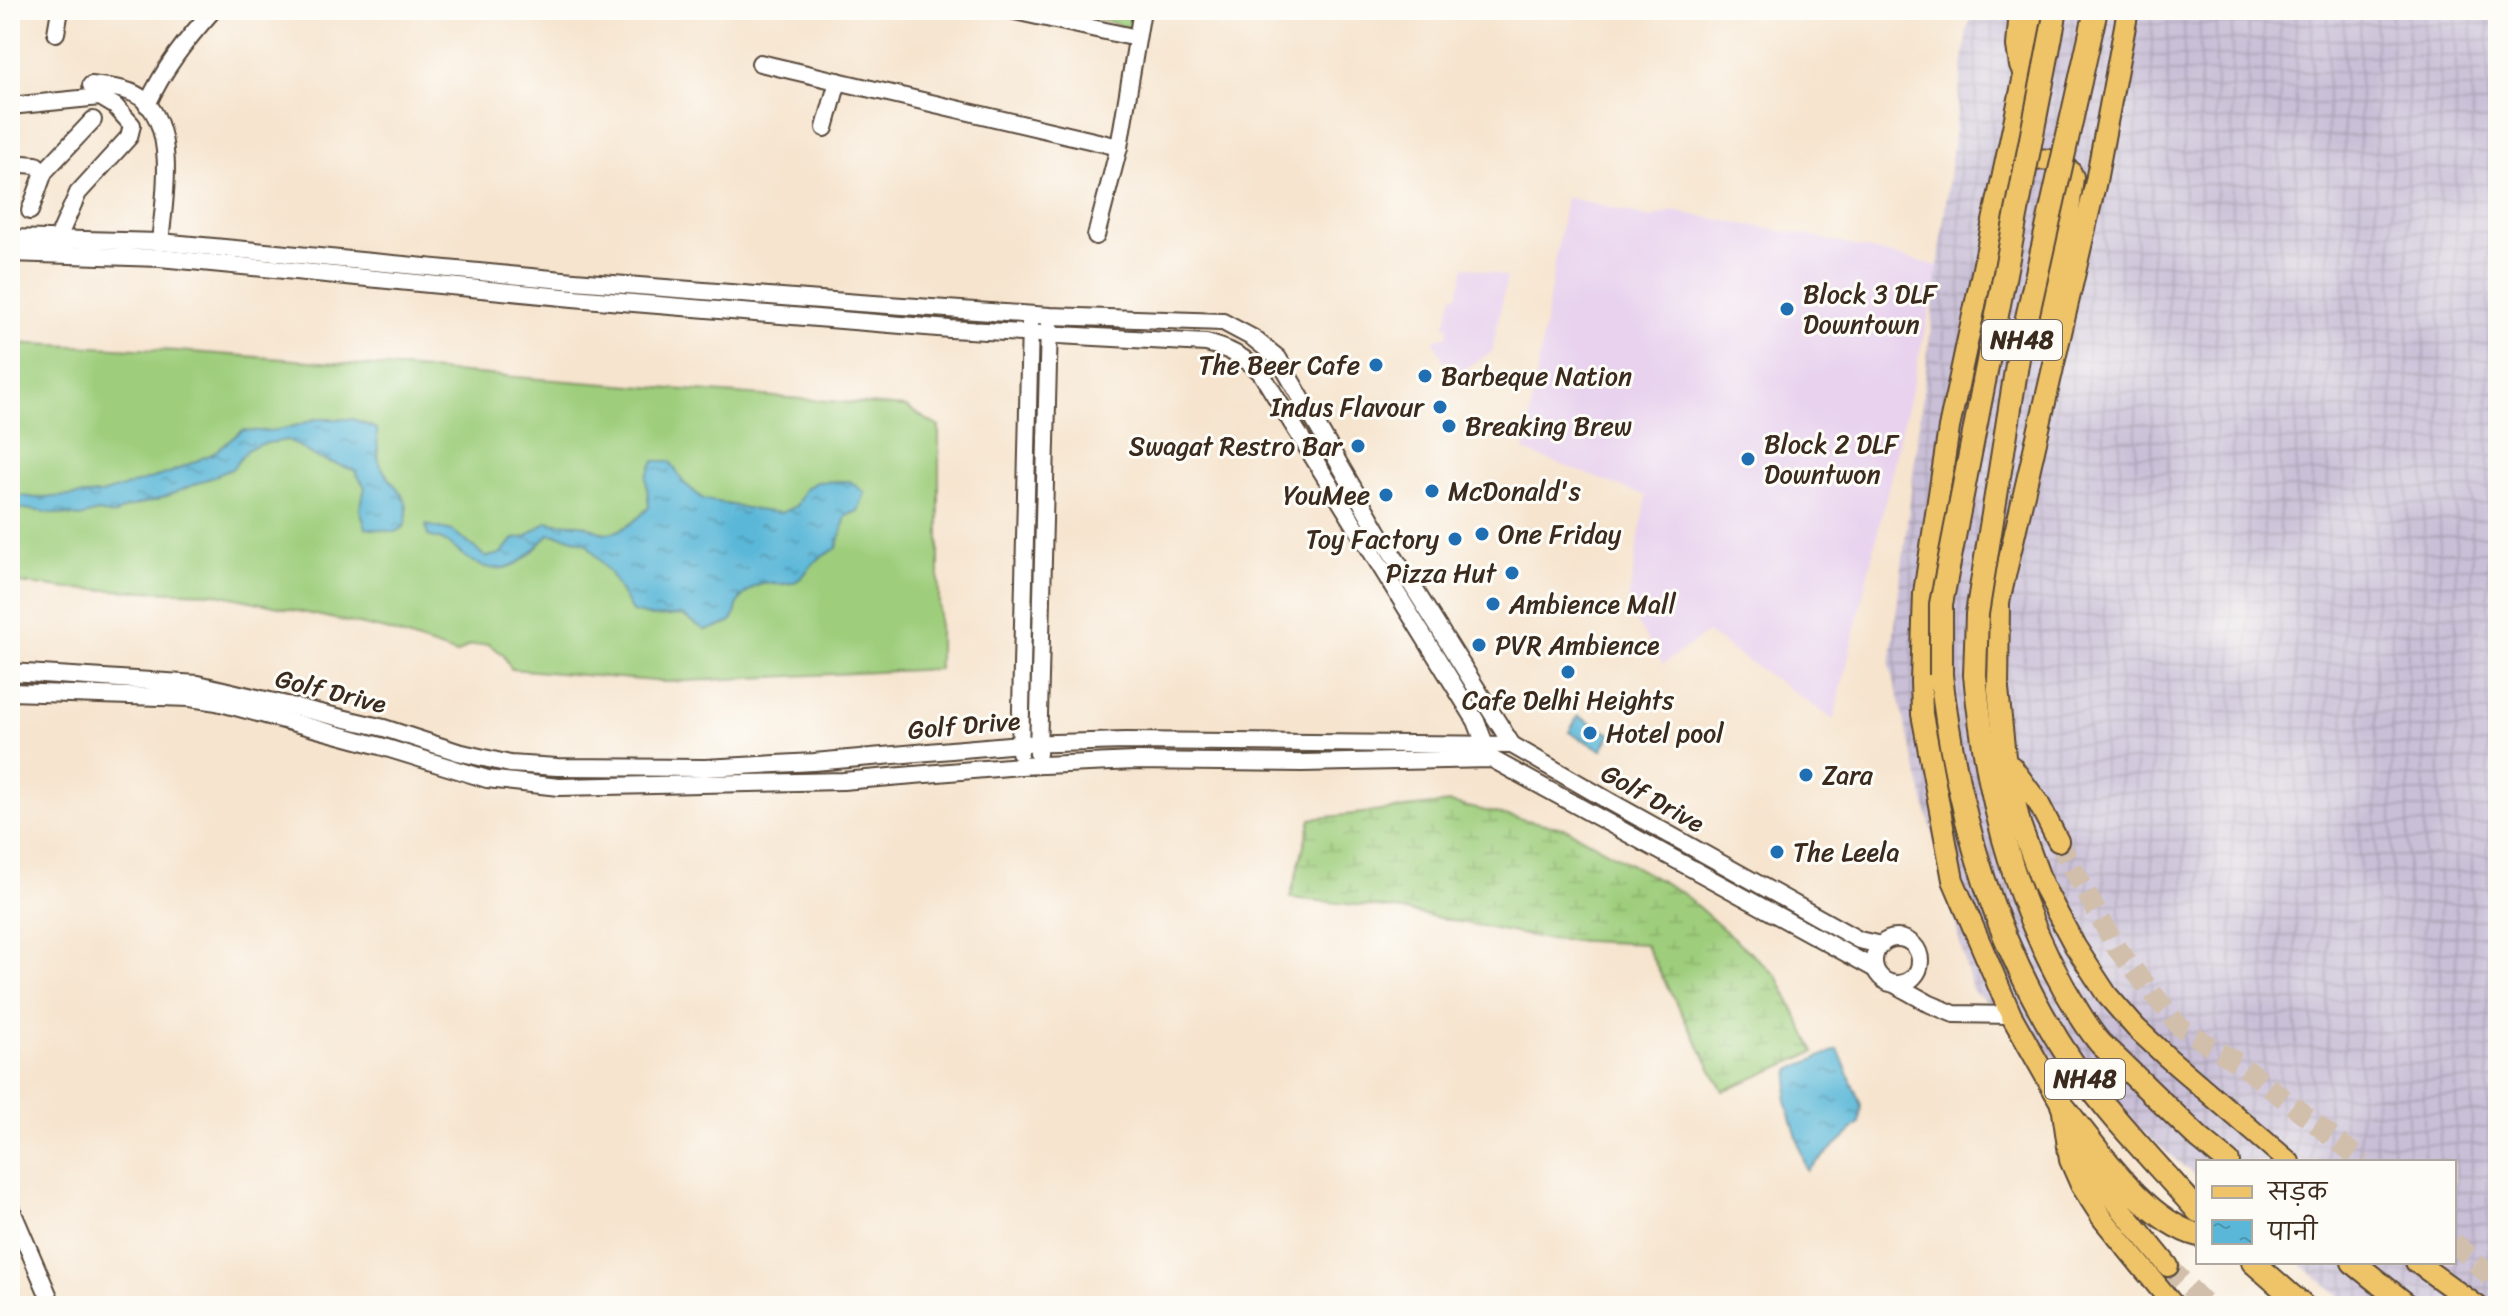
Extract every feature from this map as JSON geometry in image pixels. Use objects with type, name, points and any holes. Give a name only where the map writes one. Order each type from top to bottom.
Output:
[{"type":"highway","name":"NH48","points":[[2056,10],[1941,604],[1941,675],[1957,788],[1977,862],[2001,927],[2032,996],[2077,1069],[2196,1209]]},
{"type":"highway","name":"NH48","points":[[2096,10],[2018,358],[1977,614],[1975,675],[1981,741],[1994,806],[2018,889],[2048,959],[2087,1028],[2200,1139],[2226,1160]]},
{"type":"highway","points":[[2062,1105],[2131,1188],[2165,1219],[2196,1234]]},
{"type":"highway","points":[[2255,1264],[2303,1306]]},
{"type":"highway","points":[[2356,1264],[2408,1306]]},
{"type":"main road","points":[[2020,10],[2017,46],[2023,82]]},
{"type":"main road","points":[[2038,10],[1949,428],[1924,593],[1922,714],[1953,880],[2011,1015],[2062,1105],[2091,1168],[2168,1266]]},
{"type":"main road","points":[[2128,10],[2096,181],[1999,602],[1998,689],[2005,757],[2020,824],[2043,886],[2075,946],[2107,995],[2167,1057],[2287,1160]]},
{"type":"main road","points":[[2001,183],[2017,165],[2037,158],[2066,167],[2073,177],[2045,328],[2054,363]]},
{"type":"main road","points":[[2005,757],[2039,804],[2058,841]]},
{"type":"main road","points":[[2062,1105],[2070,1160],[2081,1185],[2103,1219],[2174,1306]]},
{"type":"main road","points":[[2419,1264],[2477,1306]]},
{"type":"street","points":[[56,33],[60,10]]},
{"type":"street","points":[[147,105],[161,74],[183,43],[213,10]]},
{"type":"street","points":[[1010,10],[1137,38]]},
{"type":"street","points":[[1096,236],[1119,147],[1142,10]]},
{"type":"street","points":[[760,63],[1119,147]]},
{"type":"street","points":[[825,128],[838,81]]},
{"type":"street","points":[[91,85],[125,90],[144,100],[157,119],[167,171],[160,242]]},
{"type":"street","points":[[10,106],[100,97],[115,106],[132,125],[129,137],[78,193],[46,243]]},
{"type":"street","points":[[30,211],[44,172],[93,120]]},
{"type":"street","points":[[10,163],[36,165],[44,172]]},
{"type":"street","points":[[10,238],[241,264],[574,290],[859,303],[1050,316],[1223,322],[1274,353],[1378,531],[1512,745]]},
{"type":"street","points":[[10,253],[46,243],[160,242],[857,321],[1206,343],[1234,352],[1261,373],[1476,721],[1488,752]]},
{"type":"street","points":[[857,321],[859,303]]},
{"type":"street","points":[[1020,766],[1031,314]]},
{"type":"street","points":[[1037,765],[1050,316]]},
{"type":"street","name":"Golf Drive","points":[[10,672],[198,684],[384,728],[458,752],[510,764],[557,767],[736,766],[1020,744],[1198,740],[1488,752],[1875,969]]},
{"type":"street","name":"Golf Drive","points":[[10,692],[190,698],[251,710],[487,779],[559,787],[843,781],[1037,765],[1195,761],[1302,763],[1488,752],[1512,745],[1859,940],[1881,945]]},
{"type":"street","points":[[380,746],[384,728]]},
{"type":"street","points":[[1195,761],[1198,740]]},
{"type":"street","points":[[1896,985],[1914,977],[1920,965],[1918,951],[1902,939],[1887,941],[1876,952],[1875,969],[1883,980],[1954,1014],[2011,1015]]},
{"type":"street","points":[[10,1206],[53,1306]]},
{"type":"shaded area","points":[[1974,10],[2498,10],[2498,1306],[2351,1306],[2300,1264],[2456,1264],[2456,1160],[2196,1160],[2196,1176],[1972,990],[1890,665],[1967,29]]},
{"type":"shaded area","points":[[1566,197],[1651,218],[1672,211],[1815,237],[1940,266],[1834,720],[1707,633],[1663,664],[1627,608],[1646,496],[1524,451]]},
{"type":"shaded area","points":[[1465,266],[1507,277],[1492,352],[1452,377],[1433,340],[1447,336],[1449,327],[1445,325],[1453,295],[1458,295]]},
{"type":"green space","points":[[1074,10],[1134,10],[1130,28]]},
{"type":"green space","points":[[10,343],[179,351],[906,407],[939,427],[939,669],[666,682],[511,669],[503,654],[488,644],[468,646],[457,654],[386,630],[213,593],[70,589],[10,582]]},
{"type":"green space","points":[[1450,803],[1567,829],[1681,892],[1777,976],[1815,1052],[1723,1091],[1645,944],[1545,939],[1395,909],[1290,898],[1311,819]]},
{"type":"water","points":[[315,419],[353,419],[377,429],[379,462],[402,494],[407,507],[404,527],[395,532],[366,528],[360,510],[365,487],[354,470],[318,458],[288,440],[248,449],[232,469],[157,500],[125,508],[114,515],[98,512],[80,517],[10,507],[10,494],[36,498],[101,494],[169,473],[212,454],[243,430],[280,429]]},
{"type":"water","points":[[654,461],[670,461],[683,482],[703,499],[755,510],[781,513],[796,506],[805,489],[816,482],[850,481],[865,493],[858,511],[846,516],[837,548],[816,561],[797,580],[754,587],[741,598],[733,619],[705,630],[682,615],[652,617],[632,612],[611,575],[587,544],[568,537],[549,534],[531,553],[512,566],[491,568],[467,558],[446,542],[428,536],[426,525],[453,531],[486,557],[500,554],[514,539],[525,537],[548,521],[583,525],[605,533],[619,530],[649,507],[646,477]]},
{"type":"water","name":"Hotel pool","points":[[1578,716],[1611,734],[1602,750],[1569,732]]},
{"type":"water","points":[[1838,1049],[1861,1105],[1859,1124],[1807,1171],[1786,1101],[1790,1070]]},
{"type":"tunnel","points":[[2058,841],[2117,949],[2179,1026],[2244,1067],[2361,1160]]},
{"type":"tunnel","points":[[2456,1244],[2498,1284]]},
{"type":"tunnel","points":[[2168,1266],[2207,1306]]},
{"type":"place","name":"Block 3 DLF Downtown","points":[[1787,309]]},
{"type":"place","name":"The Beer Cafe","points":[[1376,365]]},
{"type":"place","name":"Barbeque Nation","points":[[1425,376]]},
{"type":"place","name":"Indus Flavour","points":[[1440,407]]},
{"type":"place","name":"Breaking Brew","points":[[1449,426]]},
{"type":"place","name":"Swagat Restro Bar","points":[[1358,446]]},
{"type":"place","name":"Block 2 DLF Downtwon","points":[[1748,459]]},
{"type":"place","name":"McDonald's","points":[[1432,491]]},
{"type":"place","name":"YouMee","points":[[1386,495]]},
{"type":"place","name":"One Friday","points":[[1482,534]]},
{"type":"place","name":"Toy Factory","points":[[1455,539]]},
{"type":"place","name":"Pizza Hut","points":[[1512,573]]},
{"type":"place","name":"Ambience Mall","points":[[1493,604]]},
{"type":"place","name":"PVR Ambience","points":[[1479,645]]},
{"type":"place","name":"Cafe Delhi Heights","points":[[1568,672]]},
{"type":"place","name":"Hotel pool","points":[[1590,733]]},
{"type":"place","name":"Zara","points":[[1806,775]]},
{"type":"place","name":"The Leela","points":[[1777,852]]}]
